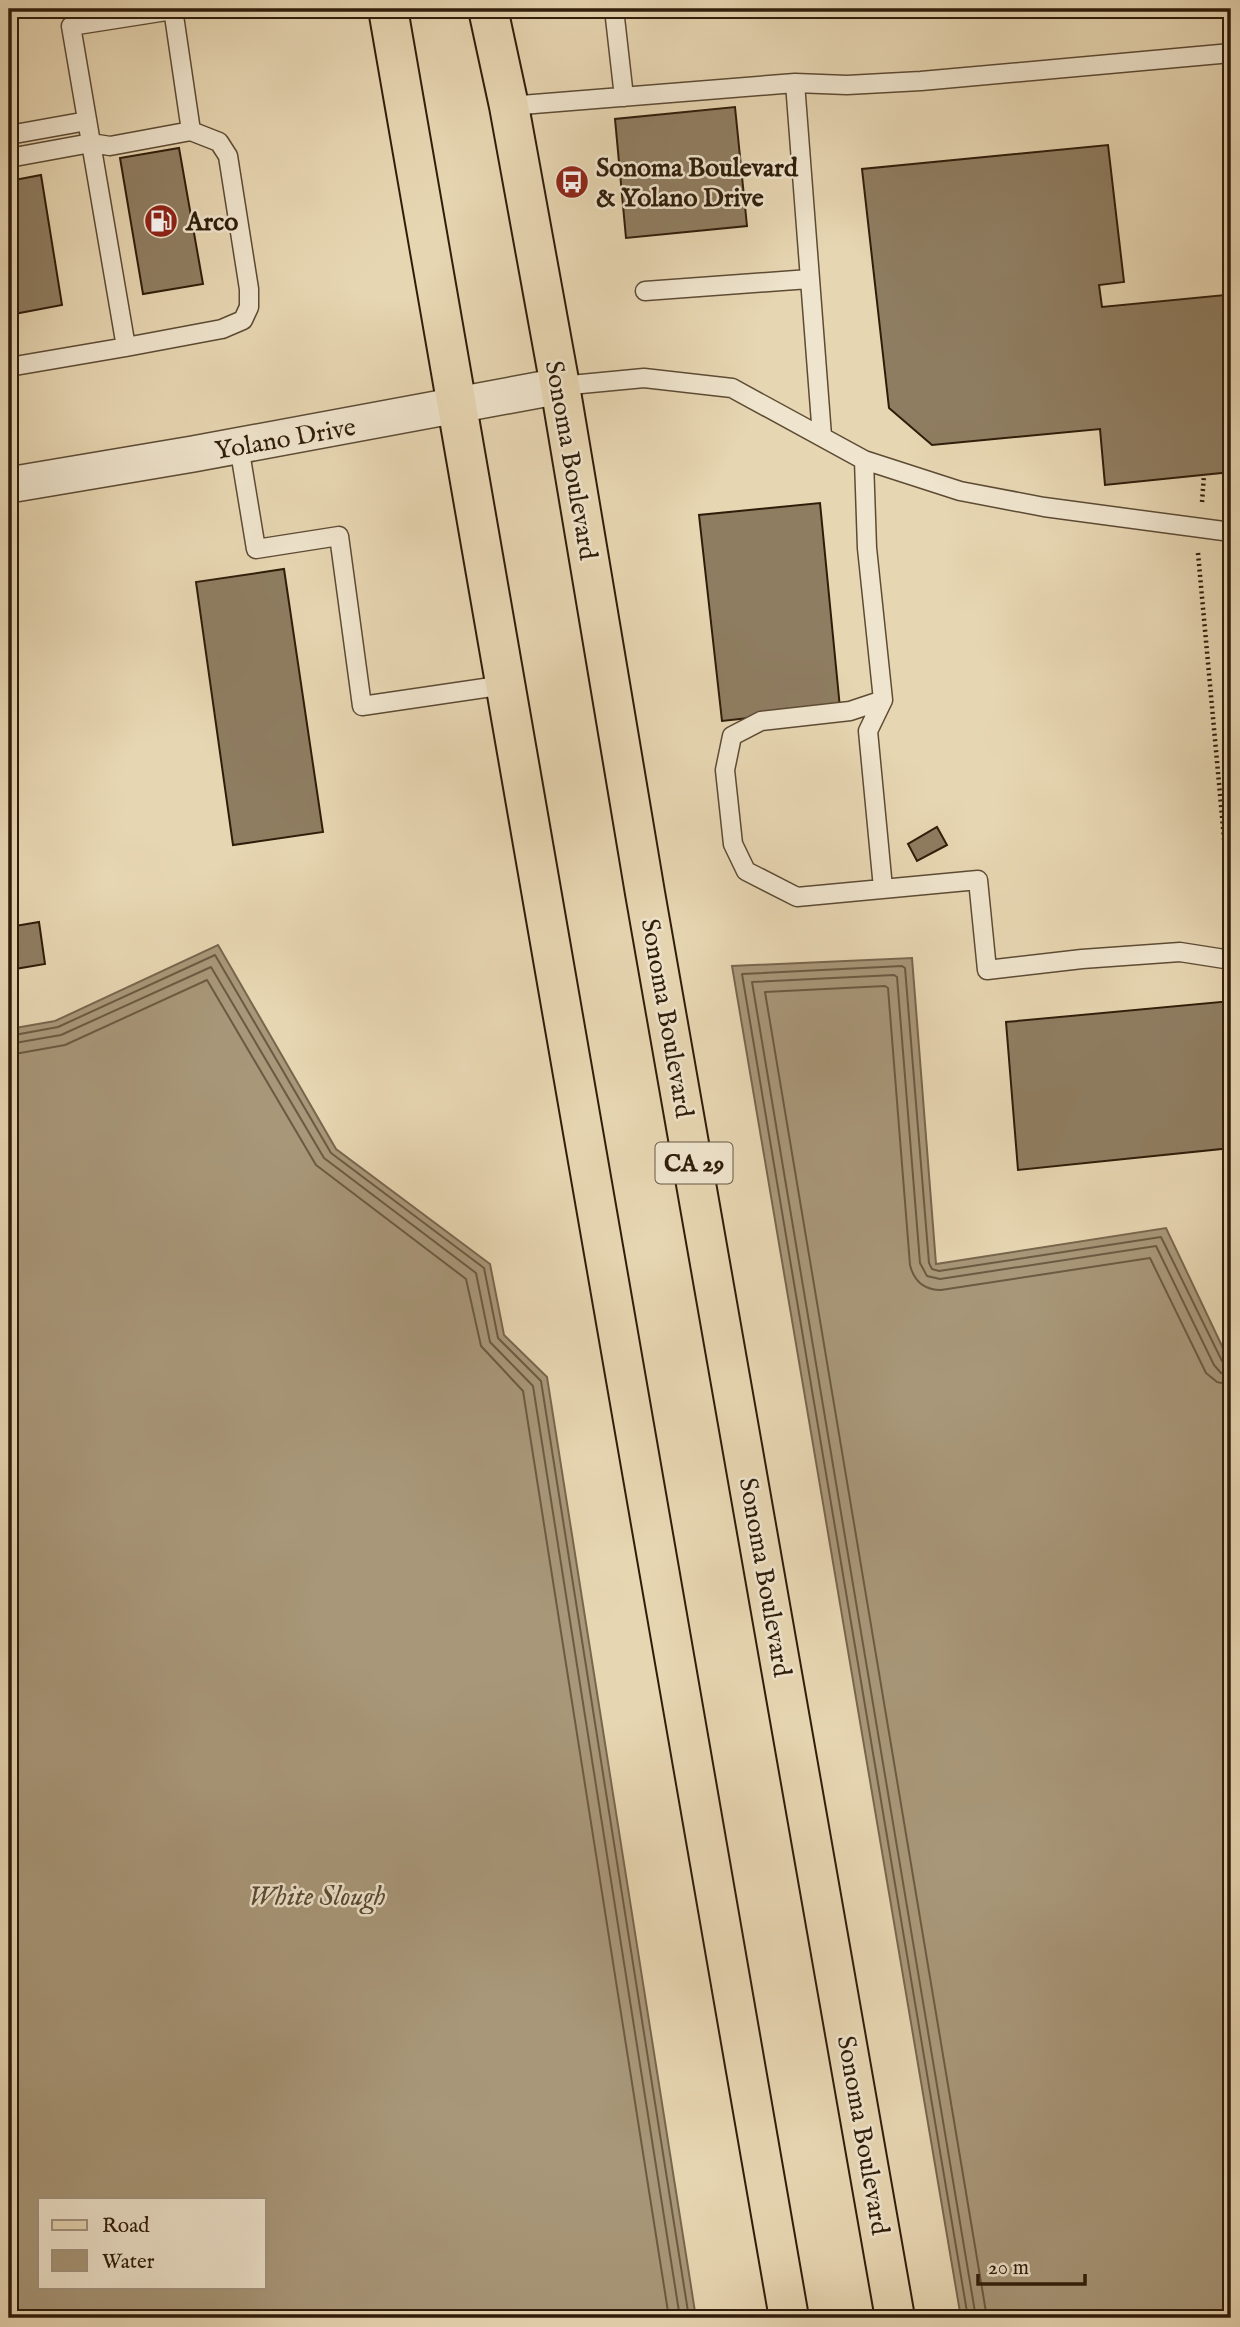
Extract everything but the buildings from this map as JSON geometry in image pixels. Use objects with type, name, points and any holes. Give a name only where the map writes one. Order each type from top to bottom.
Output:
[{"type":"main road","points":[[387,9],[789,2318]]},
{"type":"main road","name":"Sonoma Boulevard","points":[[488,9],[509,106],[560,386],[643,880],[895,2318]]},
{"type":"street","name":"Yolano Drive","points":[[9,485],[239,446],[560,386]]},
{"type":"lane","points":[[614,9],[624,97]]},
{"type":"lane","points":[[126,347],[71,26],[101,15],[173,10],[191,131]]},
{"type":"lane","points":[[509,106],[794,83],[847,85],[920,81],[1231,53]]},
{"type":"lane","points":[[794,83],[822,436]]},
{"type":"lane","points":[[9,135],[87,121]]},
{"type":"lane","points":[[9,158],[91,143],[110,146],[191,131],[219,142],[228,156],[249,289],[249,307],[243,320],[222,329],[9,368]]},
{"type":"lane","points":[[645,291],[809,279]]},
{"type":"lane","points":[[560,386],[644,378],[732,388],[864,460],[960,491],[1044,507],[1231,532]]},
{"type":"lane","points":[[239,446],[256,549],[339,536],[362,706],[505,685]]},
{"type":"lane","points":[[864,460],[867,548],[883,700],[868,731],[883,888]]},
{"type":"lane","points":[[883,700],[850,712],[761,721],[732,736],[725,770],[733,844],[746,871],[797,897],[978,880],[987,970],[1082,959],[1180,952],[1231,960]]},
{"type":"path","points":[[1204,475],[1198,560],[1231,915]]},
{"type":"water","name":"White Slough","points":[[218,945],[336,1149],[490,1264],[504,1335],[547,1377],[696,2318],[9,2318],[9,1029],[55,1021]]},
{"type":"water","points":[[912,958],[936,1264],[1166,1228],[1231,1365],[1231,2318],[961,2318],[732,966]]},
{"type":"place","name":"Sonoma Boulevard & Yolano Drive","points":[[572,182]]},
{"type":"place","name":"Arco","points":[[161,221]]}]
